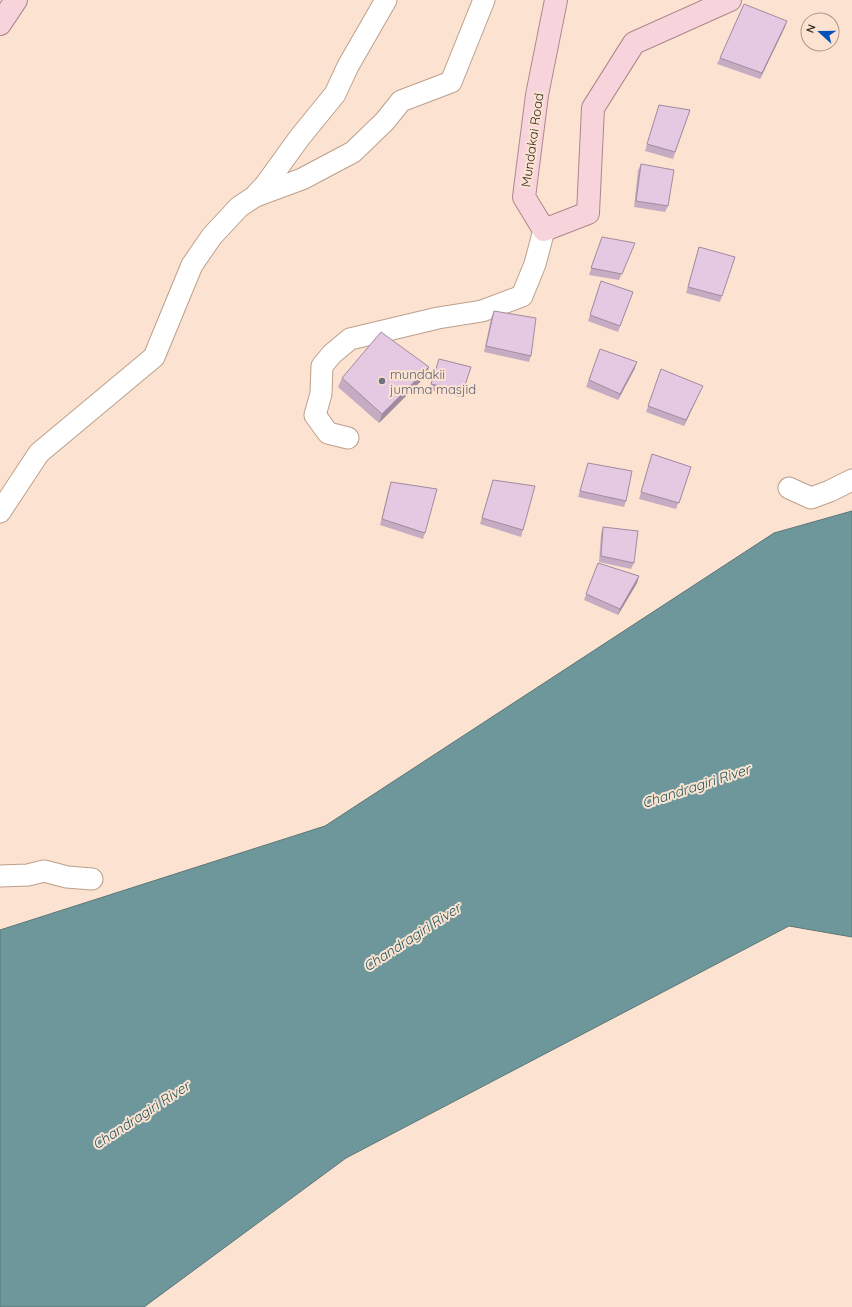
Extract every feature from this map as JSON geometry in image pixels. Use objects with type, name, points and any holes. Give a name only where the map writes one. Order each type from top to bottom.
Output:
[{"type":"main road","points":[[0,24],[16,0]]},
{"type":"main road","name":"Mundakai Road","points":[[544,230],[524,196],[537,94],[556,0]]},
{"type":"main road","points":[[544,230],[588,213],[593,108],[634,43],[730,0]]},
{"type":"street","points":[[254,197],[266,184],[300,137],[335,94],[348,66],[386,0]]},
{"type":"street","points":[[0,512],[39,453],[154,357],[192,264],[212,236],[239,207],[254,197],[302,179],[353,152],[385,121],[401,101],[451,82],[484,0]]},
{"type":"street","points":[[348,438],[328,433],[315,415],[321,394],[322,366],[332,354],[350,339],[438,318],[482,311],[522,296],[535,264],[544,230]]},
{"type":"street","points":[[789,488],[811,498],[830,491],[852,480]]},
{"type":"street","points":[[0,876],[28,875],[44,871],[67,877],[92,879]]},
{"type":"water","name":"Chandragiri River","points":[[852,511],[852,937],[789,926],[346,1158],[144,1307],[0,1307],[0,930],[325,826],[774,533]]},
{"type":"building","points":[[744,4],[787,21],[762,73],[720,58]]},
{"type":"building","points":[[659,105],[690,110],[675,152],[647,144]]},
{"type":"building","points":[[641,164],[674,170],[668,206],[636,201]]},
{"type":"building","points":[[602,237],[635,243],[622,274],[591,268]]},
{"type":"building","points":[[699,247],[735,257],[722,296],[688,287]]},
{"type":"building","points":[[601,281],[633,292],[620,326],[590,315]]},
{"type":"building","points":[[494,311],[536,318],[531,356],[486,346]]},
{"type":"building","name":"mundakii jumma masjid","points":[[381,332],[429,367],[382,414],[342,378]]},
{"type":"building","points":[[600,349],[637,362],[620,394],[589,380]]},
{"type":"building","points":[[439,359],[471,367],[463,391],[431,384]]},
{"type":"building","points":[[661,369],[703,386],[686,420],[648,406]]},
{"type":"building","points":[[652,454],[691,467],[679,503],[641,492]]},
{"type":"building","points":[[588,463],[632,471],[626,501],[580,491]]},
{"type":"building","points":[[493,480],[535,486],[523,530],[482,518]]},
{"type":"building","points":[[391,482],[437,489],[425,533],[382,519]]},
{"type":"building","points":[[603,527],[638,531],[634,563],[601,556]]},
{"type":"building","points":[[598,563],[639,576],[620,609],[586,594]]},
{"type":"place","name":"mundakii jumma masjid","points":[[382,381]]}]
